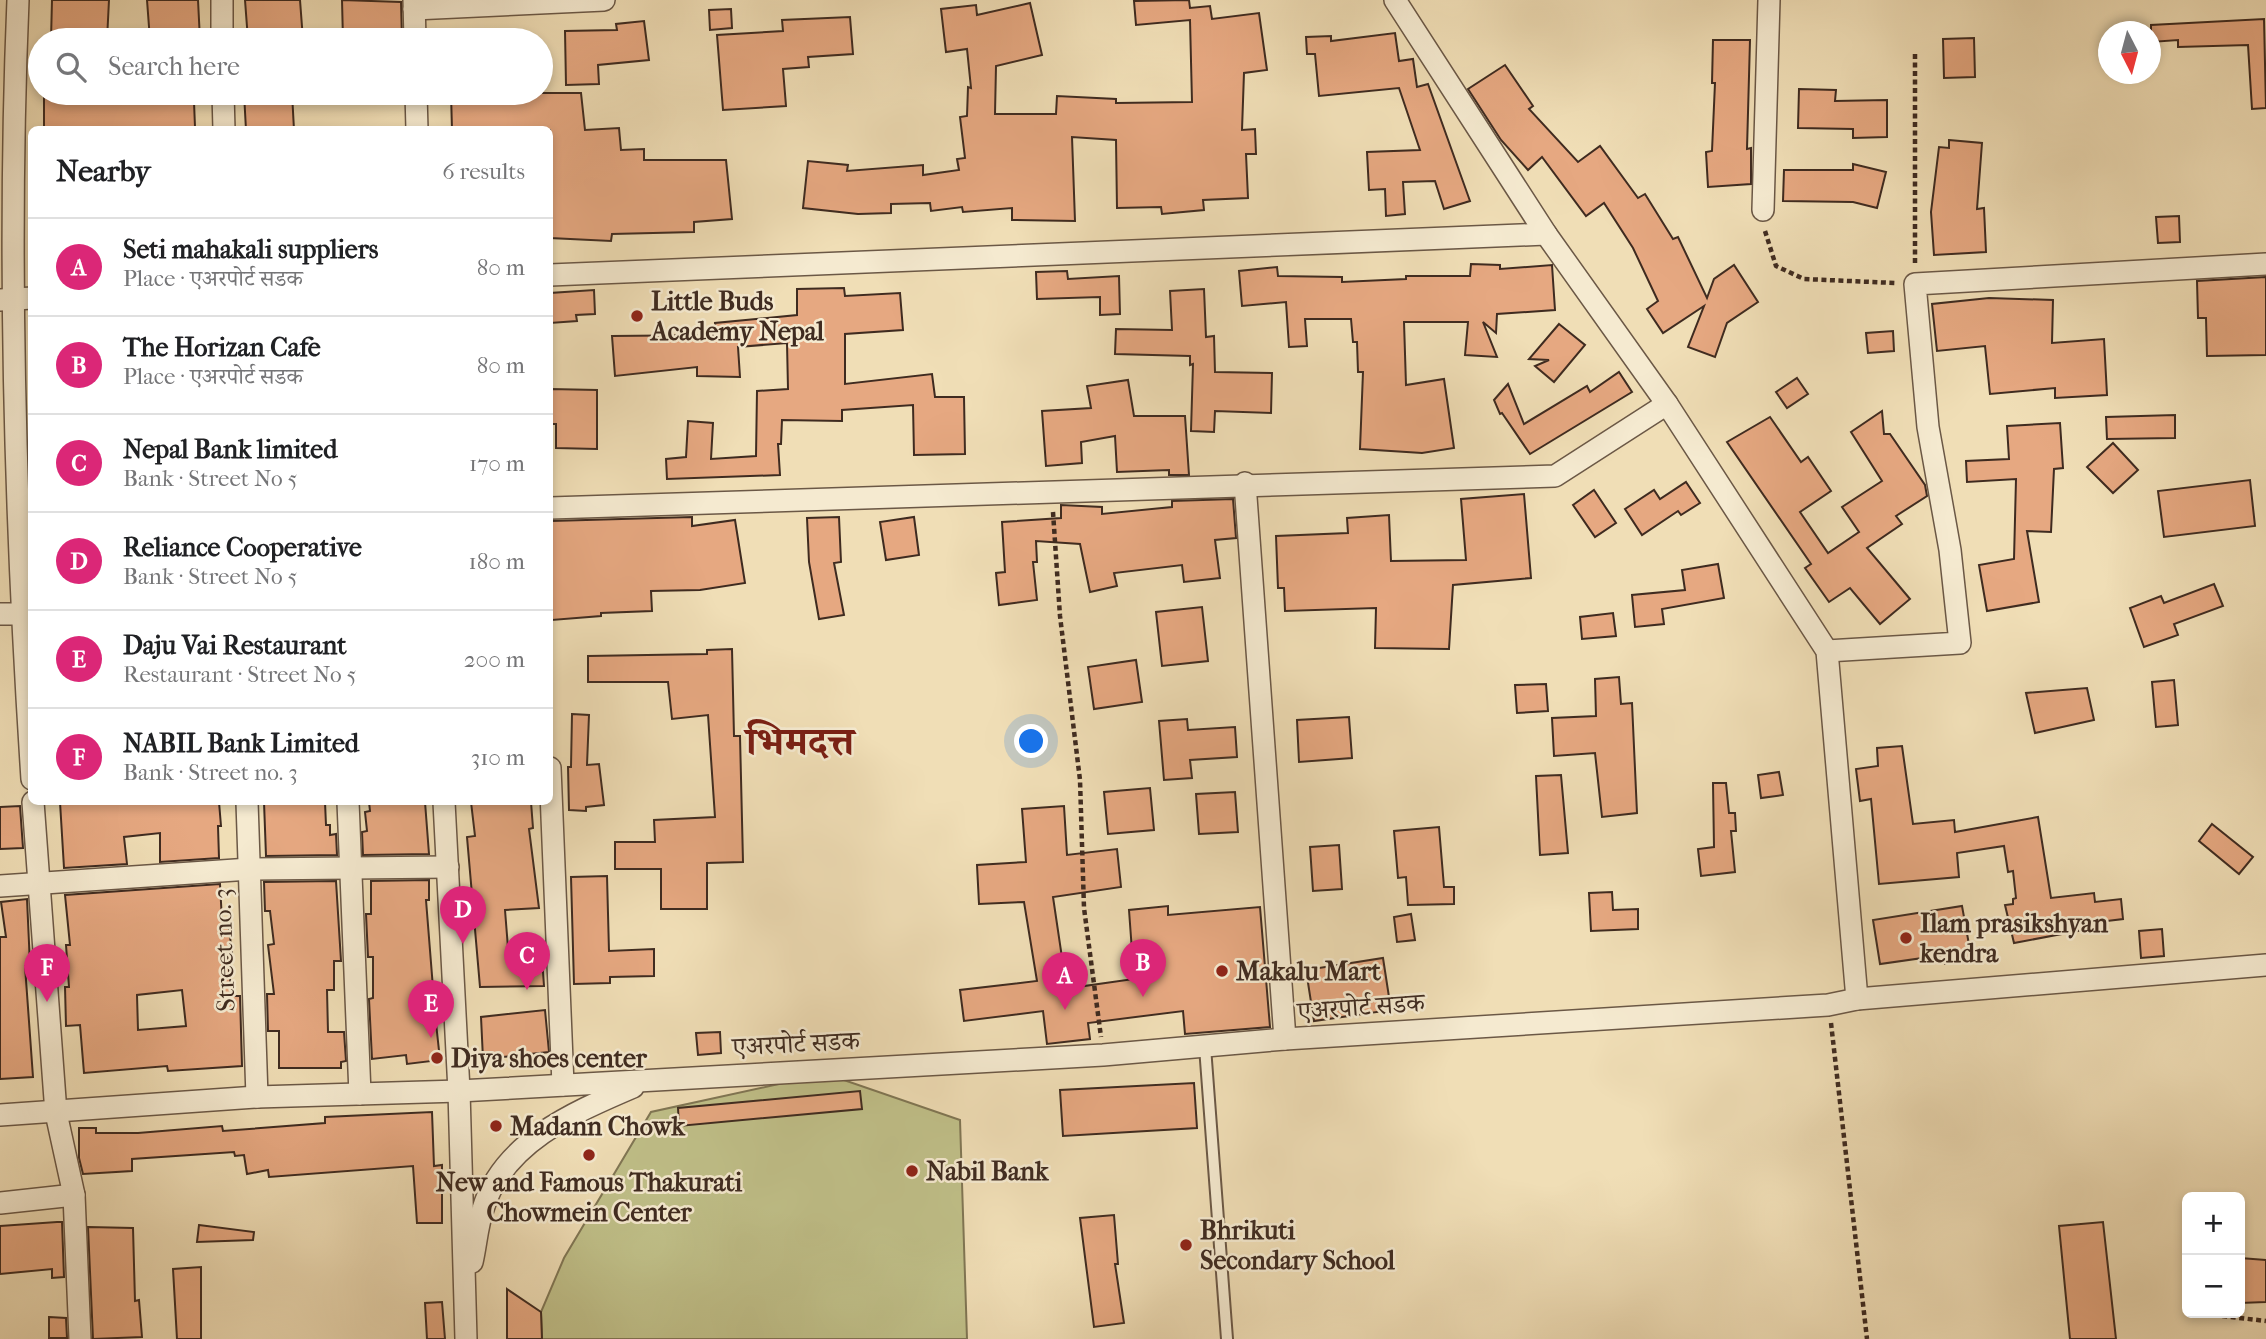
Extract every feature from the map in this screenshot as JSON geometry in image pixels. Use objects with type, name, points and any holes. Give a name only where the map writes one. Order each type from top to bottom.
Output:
[{"type":"street","points":[[18,0],[14,299],[18,614],[28,732]]},
{"type":"street","points":[[222,0],[222,28]]},
{"type":"street","points":[[415,28],[414,5],[604,0]]},
{"type":"street","points":[[1395,0],[1546,234],[1667,404],[1827,651],[1857,999]]},
{"type":"street","points":[[1763,211],[1769,0]]},
{"type":"street","points":[[223,105],[224,126]]},
{"type":"street","points":[[416,105],[416,126]]},
{"type":"street","points":[[553,275],[1546,234]]},
{"type":"street","points":[[1827,651],[1960,643],[1950,550],[1928,427],[1915,284],[2266,264]]},
{"type":"street","points":[[553,508],[1052,493],[1245,483],[1555,476],[1667,404]]},
{"type":"street","points":[[1245,483],[1285,1040]]},
{"type":"street","points":[[33,805],[56,1112],[74,1195],[80,1339]]},
{"type":"street","name":"Street no. 3","points":[[247,805],[257,1097]]},
{"type":"street","points":[[348,805],[360,1094]]},
{"type":"street","points":[[444,805],[459,1091],[466,1339]]},
{"type":"street","points":[[552,805],[564,1085]]},
{"type":"street","points":[[0,886],[250,869],[448,867]]},
{"type":"street","name":"एअरपोर्ट सडक","points":[[0,1115],[257,1097],[459,1091],[1103,1055],[1285,1040],[1828,1005],[1857,999],[2266,965]]},
{"type":"street","points":[[465,1299],[483,1207],[502,1173],[545,1129],[648,1080]]},
{"type":"street","points":[[0,1203],[74,1195]]},
{"type":"lane","points":[[1205,1047],[1227,1339]]},
{"type":"path","points":[[1763,211],[1766,242],[1776,266],[1804,279],[1915,284],[1915,51]]},
{"type":"path","points":[[1052,493],[1060,616],[1080,780],[1084,908],[1103,1055]]},
{"type":"path","points":[[1828,1005],[1867,1339]]},
{"type":"path","points":[[2240,1318],[2266,1321]]},
{"type":"green space","points":[[806,1078],[841,1079],[960,1120],[967,1339],[542,1339],[541,1312],[564,1258],[651,1112]]},
{"type":"building","points":[[52,0],[109,0],[108,28],[51,28]]},
{"type":"building","points":[[147,0],[198,0],[199,28],[149,28]]},
{"type":"building","points":[[245,0],[300,0],[302,28],[247,28]]},
{"type":"building","points":[[342,0],[401,2],[402,28],[343,28]]},
{"type":"building","points":[[1189,0],[1190,8],[1210,6],[1212,19],[1259,13],[1267,70],[1244,73],[1242,130],[1255,129],[1256,154],[1246,154],[1248,198],[1203,200],[1204,210],[1162,214],[1161,207],[1117,208],[1116,140],[1072,137],[1075,221],[1012,220],[1012,208],[963,212],[962,207],[931,211],[930,203],[891,204],[891,213],[858,214],[803,208],[808,161],[848,165],[847,171],[923,165],[923,175],[959,170],[957,159],[965,158],[960,117],[967,116],[968,87],[971,88],[967,49],[946,52],[941,9],[976,5],[977,15],[1030,3],[1042,55],[996,66],[995,114],[1056,114],[1057,96],[1116,99],[1116,103],[1192,102],[1190,20],[1136,25],[1134,1]]},
{"type":"building","points":[[731,9],[732,28],[710,30],[709,10]]},
{"type":"building","points":[[850,17],[853,54],[808,57],[809,67],[783,69],[786,106],[723,110],[717,35],[783,31],[782,20]]},
{"type":"building","points":[[2264,19],[2266,108],[2252,109],[2248,45],[2178,47],[2178,40],[2161,41],[2161,24]]},
{"type":"building","points":[[644,21],[649,60],[598,65],[599,84],[566,85],[565,31],[617,30],[616,24]]},
{"type":"building","points":[[1395,33],[1399,61],[1413,59],[1417,87],[1428,84],[1470,201],[1444,209],[1435,181],[1403,182],[1405,214],[1386,216],[1385,189],[1369,190],[1367,152],[1420,150],[1399,88],[1319,96],[1315,54],[1307,54],[1306,37],[1331,36],[1331,41]]},
{"type":"building","points":[[1974,38],[1975,77],[1944,78],[1943,39]]},
{"type":"building","points":[[1713,40],[1750,40],[1747,149],[1751,148],[1751,184],[1708,187],[1706,152],[1712,151],[1715,83],[1712,83]]},
{"type":"building","points":[[1505,65],[1533,106],[1529,109],[1578,162],[1600,146],[1638,198],[1645,194],[1673,239],[1678,237],[1707,298],[1714,279],[1734,265],[1758,302],[1727,323],[1715,357],[1688,347],[1704,306],[1663,333],[1647,309],[1658,301],[1633,248],[1604,203],[1586,216],[1542,157],[1528,170],[1501,140],[1468,89]]},
{"type":"building","points":[[1799,89],[1836,90],[1835,101],[1887,100],[1887,137],[1853,138],[1853,129],[1798,128]]},
{"type":"building","points":[[553,93],[581,93],[585,130],[619,128],[621,150],[644,149],[644,160],[726,160],[732,219],[694,222],[694,232],[612,234],[611,241],[553,238],[553,126],[452,126],[451,105],[553,105]]},
{"type":"building","points":[[44,105],[194,105],[195,126],[44,126]]},
{"type":"building","points":[[245,105],[293,105],[294,126],[246,126]]},
{"type":"building","points":[[1949,140],[1982,143],[1977,209],[1984,208],[1986,252],[1934,255],[1931,212],[1939,147],[1949,148]]},
{"type":"building","points":[[1853,164],[1886,172],[1877,208],[1853,202],[1783,201],[1784,170],[1853,170]]},
{"type":"building","points":[[2179,216],[2180,242],[2158,243],[2156,217]]},
{"type":"building","points":[[1471,264],[1500,265],[1500,269],[1552,265],[1555,310],[1497,314],[1496,333],[1483,322],[1497,357],[1465,355],[1468,322],[1404,322],[1406,385],[1444,379],[1454,448],[1422,453],[1360,449],[1363,372],[1358,372],[1357,342],[1353,342],[1351,319],[1305,319],[1307,346],[1289,347],[1286,302],[1242,306],[1239,271],[1277,267],[1278,276],[1342,277],[1342,282],[1406,279],[1406,276],[1470,276]]},
{"type":"building","points":[[1067,271],[1068,279],[1119,276],[1120,314],[1100,315],[1100,297],[1037,299],[1036,272]]},
{"type":"building","points":[[2266,277],[2266,355],[2207,356],[2206,318],[2198,318],[2197,281]]},
{"type":"building","points":[[844,288],[845,296],[900,293],[903,330],[845,334],[845,384],[932,374],[935,397],[964,397],[965,454],[914,455],[913,405],[842,410],[842,421],[782,420],[781,444],[778,444],[780,475],[667,479],[666,459],[686,457],[688,421],[713,423],[711,459],[756,456],[757,391],[788,389],[787,343],[738,347],[740,377],[697,376],[697,367],[615,376],[612,336],[716,335],[715,323],[797,315],[797,289]]},
{"type":"building","points":[[1204,289],[1206,337],[1214,336],[1215,372],[1272,373],[1271,413],[1215,411],[1214,432],[1191,431],[1193,364],[1190,365],[1190,356],[1115,354],[1116,329],[1172,330],[1170,291]]},
{"type":"building","points":[[594,290],[595,314],[576,315],[577,321],[553,323],[553,293]]},
{"type":"building","points":[[1989,298],[2053,300],[2052,343],[2104,339],[2107,395],[2055,398],[2055,388],[1990,394],[1985,346],[1937,351],[1932,304]]},
{"type":"building","points":[[1559,324],[1585,345],[1554,382],[1535,366],[1549,360],[1529,359]]},
{"type":"building","points":[[1893,331],[1894,351],[1868,353],[1866,333]]},
{"type":"building","points":[[1619,372],[1632,392],[1530,454],[1502,413],[1500,414],[1494,400],[1508,384],[1524,424],[1587,386],[1590,392]]},
{"type":"building","points":[[1797,378],[1808,394],[1787,408],[1776,392]]},
{"type":"building","points":[[1128,380],[1134,416],[1185,416],[1189,475],[1169,475],[1169,470],[1117,472],[1115,436],[1081,442],[1082,463],[1046,466],[1042,411],[1091,408],[1087,386]]},
{"type":"building","points":[[553,389],[597,390],[597,449],[556,448],[556,424],[553,424]]},
{"type":"building","points":[[1882,411],[1884,434],[1890,434],[1925,485],[1927,496],[1896,516],[1902,524],[1867,548],[1910,599],[1880,624],[1850,588],[1829,602],[1805,568],[1811,564],[1727,442],[1770,417],[1801,462],[1808,457],[1831,491],[1800,512],[1828,553],[1859,532],[1842,507],[1882,481],[1851,432]]},
{"type":"building","points":[[2175,415],[2175,438],[2107,439],[2106,417]]},
{"type":"building","points":[[2060,423],[2063,468],[2054,469],[2051,532],[2027,531],[2039,602],[1987,611],[1979,565],[2014,559],[2016,479],[1967,482],[1966,461],[2009,459],[2007,426]]},
{"type":"building","points":[[2113,443],[2138,470],[2113,493],[2087,467]]},
{"type":"building","points":[[2250,480],[2255,526],[2164,537],[2158,491]]},
{"type":"building","points":[[1686,482],[1700,503],[1681,515],[1678,511],[1642,535],[1625,509],[1654,490],[1660,499]]},
{"type":"building","points":[[1594,490],[1616,523],[1595,537],[1573,505]]},
{"type":"building","points":[[1524,494],[1531,578],[1453,585],[1449,649],[1375,648],[1376,608],[1285,611],[1284,588],[1278,588],[1276,536],[1348,533],[1347,518],[1389,515],[1391,561],[1466,560],[1461,499]]},
{"type":"building","points":[[1233,499],[1236,538],[1215,540],[1220,578],[1184,582],[1182,565],[1114,573],[1117,586],[1090,592],[1080,544],[1036,541],[1037,562],[1033,562],[1037,600],[999,605],[996,573],[1005,572],[1002,522],[1061,518],[1061,505],[1102,507],[1102,514],[1172,507],[1172,501]]},
{"type":"building","points":[[692,517],[692,526],[735,520],[745,583],[700,590],[651,591],[652,611],[601,613],[601,616],[553,620],[553,521]]},
{"type":"building","points":[[839,517],[841,562],[834,563],[844,615],[819,619],[809,562],[807,518]]},
{"type":"building","points":[[914,517],[919,555],[886,560],[880,522]]},
{"type":"building","points":[[1718,564],[1724,598],[1662,609],[1664,624],[1635,627],[1632,595],[1685,590],[1682,570]]},
{"type":"building","points":[[2214,584],[2223,606],[2174,624],[2178,635],[2144,647],[2130,608],[2161,596],[2164,603]]},
{"type":"building","points":[[1202,607],[1208,661],[1162,666],[1156,612]]},
{"type":"building","points":[[1613,613],[1616,636],[1582,639],[1580,617]]},
{"type":"building","points":[[732,649],[734,736],[740,736],[743,862],[707,863],[707,909],[661,909],[661,869],[615,869],[615,842],[655,842],[654,820],[715,817],[708,715],[672,719],[668,682],[588,682],[588,656],[707,654],[707,650]]},
{"type":"building","points":[[1136,660],[1142,702],[1094,709],[1088,667]]},
{"type":"building","points":[[1619,677],[1621,704],[1632,703],[1637,813],[1602,817],[1595,753],[1554,756],[1552,718],[1596,716],[1595,679]]},
{"type":"building","points":[[2174,680],[2178,725],[2156,727],[2152,682]]},
{"type":"building","points":[[1546,684],[1548,711],[1517,713],[1515,685]]},
{"type":"building","points":[[2087,688],[2094,720],[2035,733],[2026,693]]},
{"type":"building","points":[[572,714],[589,715],[587,765],[599,764],[604,805],[586,807],[586,811],[569,810],[568,767],[571,767]]},
{"type":"building","points":[[1349,717],[1352,758],[1299,762],[1297,720]]},
{"type":"building","points":[[1187,719],[1188,730],[1235,727],[1237,757],[1190,760],[1192,778],[1164,780],[1159,721]]},
{"type":"building","points":[[1902,746],[1913,824],[1954,820],[1955,832],[2038,817],[2051,898],[2094,893],[2095,902],[2121,899],[2123,919],[2098,922],[2099,927],[2014,943],[2005,905],[2013,904],[2013,899],[2016,898],[2013,871],[2008,872],[2004,846],[1957,853],[1959,877],[1879,884],[1871,799],[1860,801],[1856,769],[1878,766],[1877,748]]},
{"type":"building","points":[[1779,772],[1783,795],[1761,798],[1758,775]]},
{"type":"building","points":[[1561,775],[1568,853],[1540,855],[1536,776]]},
{"type":"building","points":[[1713,783],[1726,783],[1729,813],[1735,813],[1736,831],[1731,831],[1735,872],[1701,876],[1698,849],[1714,847]]},
{"type":"building","points":[[1150,788],[1154,830],[1108,834],[1104,792]]},
{"type":"building","points":[[1235,792],[1238,832],[1199,834],[1196,794]]},
{"type":"building","points":[[60,805],[219,805],[219,858],[160,862],[160,833],[124,837],[127,864],[64,868]]},
{"type":"building","points":[[264,805],[325,805],[326,825],[330,825],[330,835],[336,834],[337,855],[266,856]]},
{"type":"building","points":[[369,805],[425,805],[429,854],[363,855],[362,832],[367,831],[365,812],[370,811]]},
{"type":"building","points":[[471,805],[531,805],[533,828],[529,829],[539,908],[505,910],[508,948],[541,944],[544,986],[480,987],[467,837],[475,836]]},
{"type":"building","points":[[20,806],[23,848],[0,849],[0,807]]},
{"type":"building","points":[[1064,806],[1067,855],[1117,849],[1121,887],[1053,897],[1065,978],[1083,976],[1084,986],[1134,979],[1129,910],[1168,906],[1168,915],[1260,907],[1270,1027],[1185,1034],[1183,1011],[1088,1023],[1090,1039],[1047,1044],[1043,1011],[964,1021],[960,990],[1037,981],[1024,902],[979,904],[977,865],[1026,862],[1022,809]]},
{"type":"building","points":[[2212,824],[2253,857],[2239,874],[2199,841]]},
{"type":"building","points":[[1439,827],[1444,887],[1454,887],[1454,904],[1408,905],[1406,877],[1398,878],[1394,831]]},
{"type":"building","points":[[1339,845],[1342,889],[1313,891],[1310,847]]},
{"type":"building","points":[[607,876],[609,951],[654,949],[654,976],[610,977],[610,983],[574,984],[571,877]]},
{"type":"building","points":[[429,880],[429,900],[426,900],[433,988],[426,988],[429,1023],[436,1023],[440,1060],[407,1064],[406,1055],[372,1059],[369,999],[373,998],[373,957],[368,957],[366,914],[371,914],[371,881]]},
{"type":"building","points":[[336,881],[341,961],[334,961],[334,990],[327,990],[328,1032],[344,1032],[346,1061],[341,1062],[341,1068],[279,1068],[279,1031],[268,1031],[267,994],[274,994],[268,945],[274,944],[270,911],[265,911],[264,882]]},
{"type":"building","points":[[220,884],[222,921],[228,921],[232,953],[227,953],[232,996],[240,996],[242,1066],[168,1071],[167,1066],[84,1073],[80,1025],[66,1026],[65,987],[69,987],[66,945],[70,945],[65,895]],"holes":[[[182,990],[186,1026],[138,1030],[137,995]]]},
{"type":"building","points":[[1612,892],[1613,910],[1638,909],[1638,929],[1591,931],[1589,893]]},
{"type":"building","points":[[27,899],[30,965],[25,966],[33,1077],[0,1079],[0,937],[6,937],[1,902]]},
{"type":"building","name":"Ilam prasikshyan kendra","points":[[1962,906],[1972,961],[1945,964],[1944,955],[1880,964],[1873,920]]},
{"type":"building","points":[[1411,914],[1415,940],[1397,942],[1394,917]]},
{"type":"building","points":[[2162,929],[2164,956],[2141,958],[2139,931]]},
{"type":"building","points":[[1383,958],[1391,1010],[1314,1021],[1306,970]]},
{"type":"building","points":[[545,1010],[549,1052],[483,1059],[481,1017]]},
{"type":"building","points":[[720,1032],[721,1053],[698,1055],[696,1033]]},
{"type":"building","points":[[1194,1083],[1197,1128],[1063,1136],[1060,1090]]},
{"type":"building","points":[[860,1091],[862,1109],[679,1126],[678,1108]]},
{"type":"building","points":[[432,1112],[434,1166],[442,1165],[442,1223],[417,1223],[413,1166],[269,1177],[268,1170],[247,1174],[244,1155],[235,1156],[234,1152],[132,1159],[132,1171],[83,1174],[79,1158],[79,1128],[96,1128],[96,1133],[138,1133],[222,1126],[223,1131],[325,1123],[325,1117]]},
{"type":"building","points":[[1114,1215],[1118,1264],[1115,1264],[1124,1323],[1094,1327],[1080,1218]]},
{"type":"building","points":[[62,1222],[64,1277],[52,1278],[52,1269],[0,1274],[0,1226]]},
{"type":"building","points":[[2103,1222],[2116,1339],[2070,1339],[2059,1226]]},
{"type":"building","points":[[199,1225],[254,1232],[253,1240],[197,1242]]},
{"type":"building","points":[[88,1227],[133,1228],[135,1301],[139,1300],[142,1337],[93,1339]]},
{"type":"building","points":[[2245,1258],[2266,1260],[2266,1302],[2245,1303]]},
{"type":"building","points":[[201,1267],[201,1339],[177,1339],[173,1269]]},
{"type":"building","points":[[507,1289],[541,1312],[542,1339],[507,1339]]},
{"type":"building","points":[[442,1302],[445,1339],[427,1339],[425,1303]]},
{"type":"building","points":[[49,1317],[66,1318],[67,1338],[49,1338]]},
{"type":"place","name":"Little Buds Academy Nepal","points":[[637,316]]},
{"type":"place","name":"Ilam prasikshyan kendra","points":[[1906,938]]},
{"type":"place","name":"Reliance Cooperative","points":[[463,944]]},
{"type":"place","name":"Makalu Mart","points":[[1222,971]]},
{"type":"place","name":"Nepal Bank limited","points":[[527,990]]},
{"type":"place","name":"The Horizan Cafe","points":[[1143,997]]},
{"type":"place","name":"NABIL Bank Limited","points":[[47,1002]]},
{"type":"place","name":"Seti mahakali suppliers","points":[[1065,1010]]},
{"type":"place","name":"Daju Vai Restaurant","points":[[431,1038]]},
{"type":"place","name":"Diya shoes center","points":[[437,1058]]},
{"type":"place","name":"Madann Chowk","points":[[496,1126]]},
{"type":"place","name":"New and Famous Thakurati Chowmein Center","points":[[589,1155]]},
{"type":"place","name":"Nabil Bank","points":[[912,1171]]},
{"type":"place","name":"Bhrikuti Secondary School","points":[[1186,1245]]},
{"type":"district","name":"भिमदत्त","points":[[800,742]]}]
